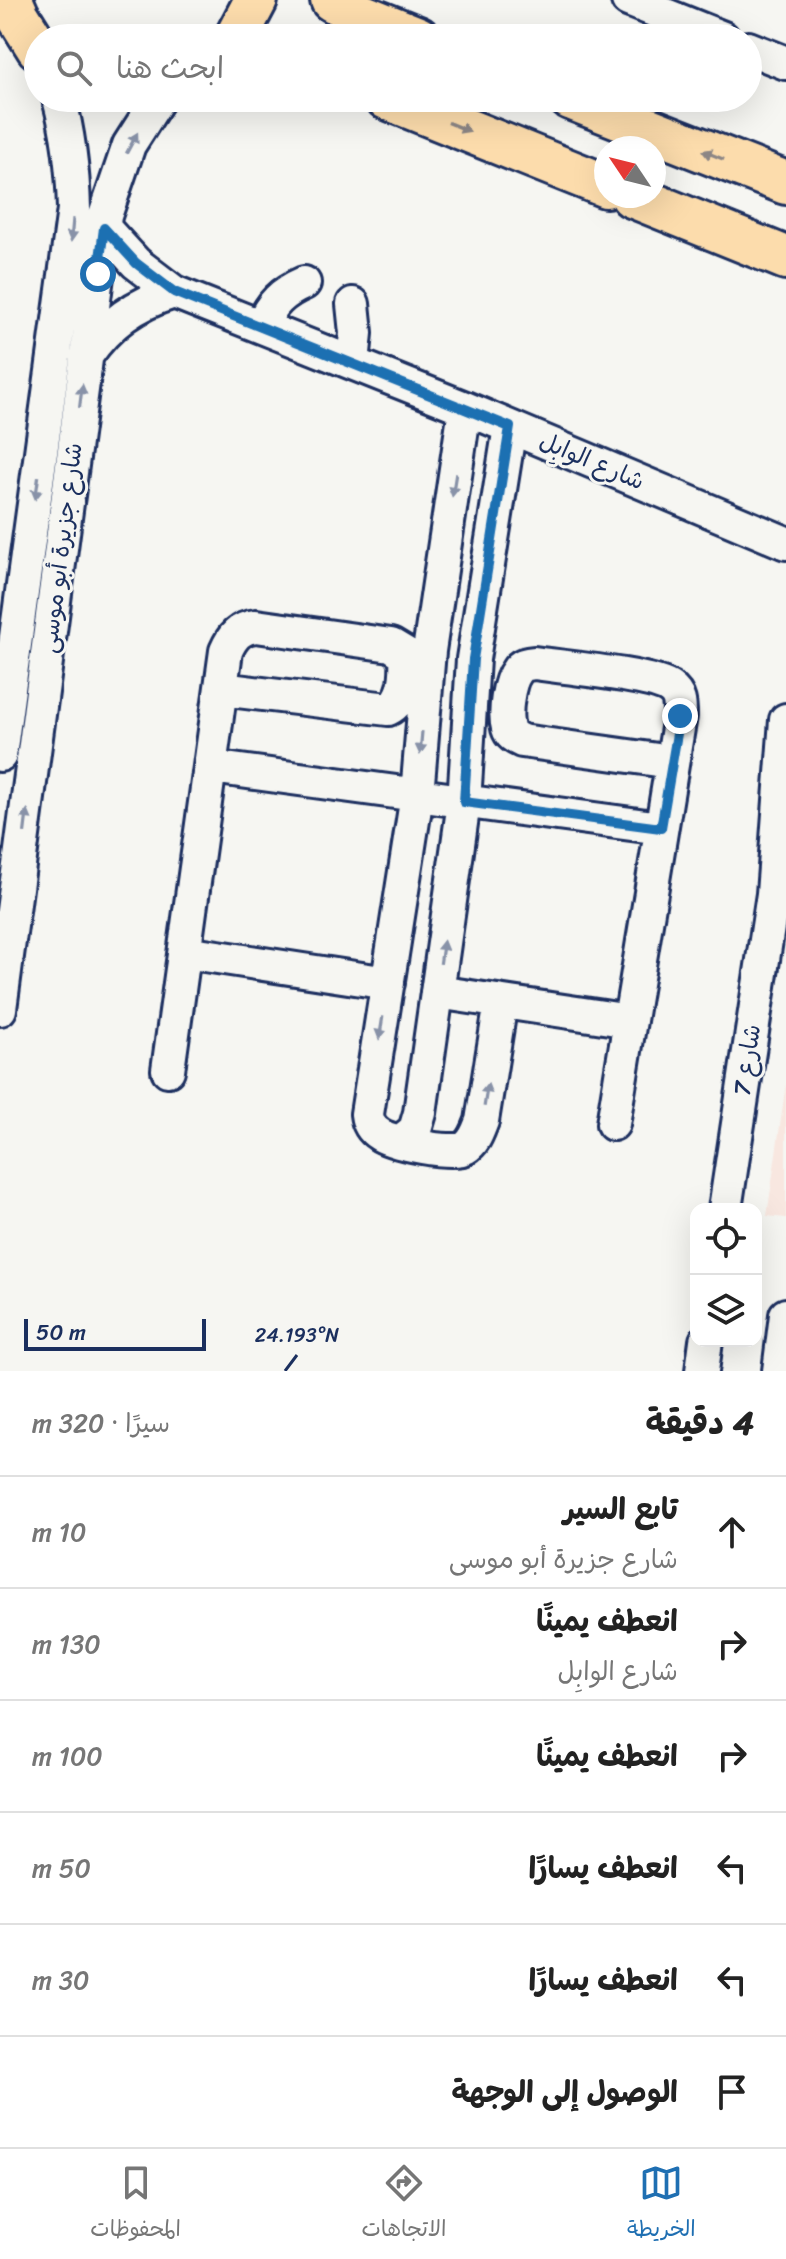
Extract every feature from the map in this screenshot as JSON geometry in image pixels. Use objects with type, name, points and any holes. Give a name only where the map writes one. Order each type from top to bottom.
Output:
[{"type":"main road","points":[[11,0],[24,26]]},
{"type":"main road","points":[[243,24],[256,0]]},
{"type":"main road","points":[[332,0],[383,24]]},
{"type":"main road","points":[[422,112],[594,181]]},
{"type":"main road","points":[[606,112],[786,183]]},
{"type":"main road","points":[[662,208],[786,258]]},
{"type":"street","points":[[628,0],[688,24]]},
{"type":"street","points":[[762,54],[786,63]]},
{"type":"street","name":"شارع جزيرة أبو موسى","points":[[0,755],[74,209],[73,169],[63,112]]},
{"type":"street","name":"شارع جزيرة أبو موسى","points":[[0,1009],[104,228],[129,145],[150,112]]},
{"type":"street","name":"شارع الوابِل","points":[[104,228],[136,263],[174,292],[465,408],[786,543]]},
{"type":"street","points":[[262,326],[273,303],[304,283]]},
{"type":"street","points":[[86,356],[114,322],[133,308],[174,292]]},
{"type":"street","points":[[353,304],[356,333],[353,363]]},
{"type":"street","points":[[465,408],[429,651],[417,795],[367,1114],[368,1124],[376,1133],[388,1140],[448,1151],[464,1149],[474,1139],[482,1121],[501,1002]]},
{"type":"street","points":[[400,1142],[415,1130],[420,1113],[464,802],[473,659],[510,427]]},
{"type":"street","points":[[439,587],[483,594]]},
{"type":"street","points":[[168,1070],[226,651],[230,640],[246,627],[266,627],[391,645],[406,654],[401,697],[396,706],[388,709],[221,689]]},
{"type":"street","points":[[613,1124],[672,762],[680,702],[669,687],[657,681],[534,663],[524,664],[517,670],[508,706],[507,727],[512,736],[522,741],[672,762]]},
{"type":"street","name":"شارع 7","points":[[726,1203],[773,894],[786,720]]},
{"type":"street","points":[[211,767],[661,828]]},
{"type":"street","points":[[185,952],[388,983]]},
{"type":"street","points":[[437,992],[630,1021]]},
{"type":"street","points":[[779,1371],[786,1315]]},
{"type":"street","points":[[702,1371],[705,1347]]},
{"type":"shaded area","points":[[786,1084],[786,1218],[767,1216]]},
{"type":"route","points":[[98,274],[104,228],[136,263],[174,292],[510,427],[473,659],[464,802],[661,828],[680,716]]}]
